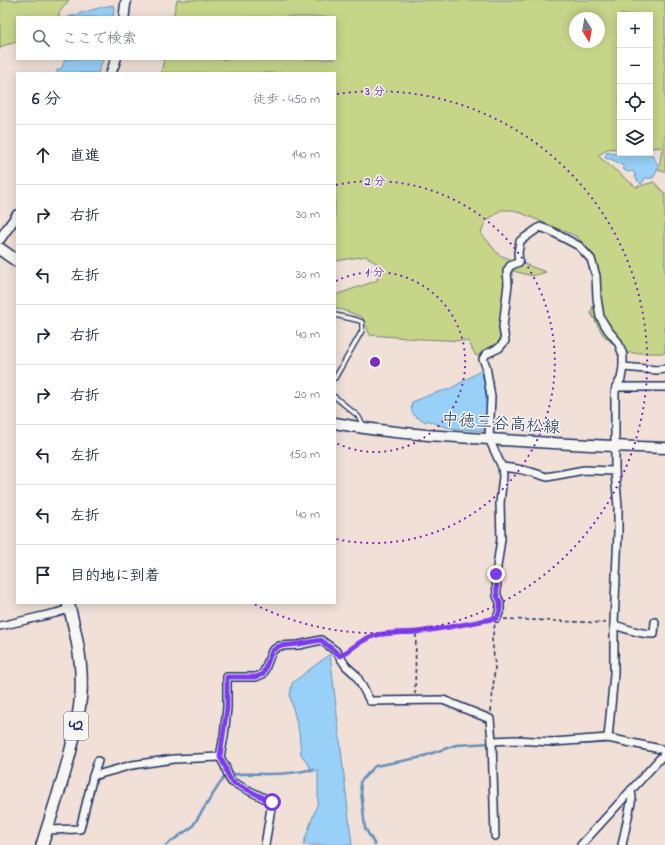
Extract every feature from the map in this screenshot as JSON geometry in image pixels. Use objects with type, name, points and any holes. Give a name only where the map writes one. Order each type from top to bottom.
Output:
[{"type":"main road","points":[[0,249],[16,260]]},
{"type":"main road","name":"中徳三谷高松線","points":[[336,423],[411,434],[665,448]]},
{"type":"main road","name":"42","points":[[42,845],[72,748],[81,693],[80,668],[68,606]]},
{"type":"street","points":[[124,16],[126,0]]},
{"type":"street","points":[[111,72],[116,60]]},
{"type":"street","points":[[0,239],[16,216]]},
{"type":"street","points":[[497,618],[500,610],[500,602],[497,596],[496,574],[501,539],[500,503],[503,476],[502,467],[489,439],[491,397],[486,366],[483,359],[486,354],[499,348],[505,341],[503,327],[508,284],[507,271],[510,266],[519,262],[518,253],[520,241],[540,227],[551,231],[579,246],[591,259],[596,276],[600,317],[618,342],[623,355],[621,379],[616,387],[615,393],[615,471],[618,526],[614,624],[614,674],[608,738]]},
{"type":"street","points":[[623,367],[657,370],[665,369]]},
{"type":"street","points":[[616,387],[665,387]]},
{"type":"street","points":[[502,467],[518,469],[547,477],[584,470],[615,471]]},
{"type":"street","points":[[0,626],[56,614],[68,606]]},
{"type":"street","points":[[614,624],[634,632],[654,634],[655,622]]},
{"type":"street","points":[[265,845],[272,802],[232,782],[229,779],[220,757],[227,708],[227,677],[256,677],[263,674],[272,651],[279,646],[321,640],[340,656],[346,666],[356,676],[370,701],[443,700],[490,719],[496,836]]},
{"type":"street","points":[[492,741],[515,740],[553,742],[608,738],[665,750]]},
{"type":"street","points":[[581,845],[665,753]]},
{"type":"street","points":[[93,776],[132,765],[174,759],[220,757]]},
{"type":"street","points":[[46,830],[80,829],[98,761]]},
{"type":"street","points":[[622,845],[632,798],[632,790]]},
{"type":"lane","points":[[336,314],[362,322],[362,331],[336,376]]},
{"type":"lane","points":[[336,398],[358,416],[366,428]]},
{"type":"path","points":[[340,656],[362,640],[373,636],[387,633],[416,632],[496,618],[492,639],[495,666],[490,719]]},
{"type":"path","points":[[497,618],[614,624]]},
{"type":"path","points":[[415,700],[416,632]]},
{"type":"green space","points":[[0,0],[69,0],[59,13],[59,16],[16,16],[16,42],[2,46],[0,49]]},
{"type":"green space","points":[[177,0],[665,0],[665,171],[659,171],[662,147],[653,148],[653,12],[617,12],[617,148],[607,149],[598,156],[636,187],[654,182],[665,194],[665,353],[624,353],[603,335],[591,313],[597,291],[594,258],[578,237],[514,210],[501,210],[485,222],[481,233],[499,255],[546,272],[533,276],[509,270],[499,345],[476,356],[468,341],[370,335],[362,317],[336,308],[336,295],[376,281],[383,268],[366,256],[336,261],[336,72],[161,72],[164,60],[336,60],[336,16],[173,16]]},
{"type":"water","points":[[113,5],[113,16],[71,16]]},
{"type":"water","points":[[65,60],[103,60],[98,72],[57,72],[57,70],[62,68]]},
{"type":"water","points":[[607,152],[617,153],[617,156],[652,156],[658,164],[657,171],[653,178],[645,178],[641,184],[637,180],[634,172],[628,172],[624,170],[623,165],[612,159],[605,158]]},
{"type":"water","points":[[482,370],[486,403],[486,420],[484,431],[441,426],[428,420],[426,422],[416,417],[412,413],[412,402],[450,389]]},
{"type":"water","points":[[330,654],[352,845],[303,845],[318,802],[318,770],[311,772],[310,767],[301,754],[299,732],[290,696],[292,683]]},
{"type":"waterway","points":[[578,744],[611,742]]},
{"type":"waterway","points":[[375,845],[365,828],[360,782],[375,766],[418,758],[456,745],[492,743]]},
{"type":"waterway","points":[[166,845],[192,827],[224,777],[240,774],[290,773],[313,769]]},
{"type":"route","points":[[272,802],[232,782],[229,779],[220,757],[227,708],[227,677],[256,677],[263,674],[272,651],[279,646],[321,640],[340,656],[362,640],[373,636],[387,633],[416,632],[497,618],[500,610],[500,602],[497,596],[496,574]]}]
